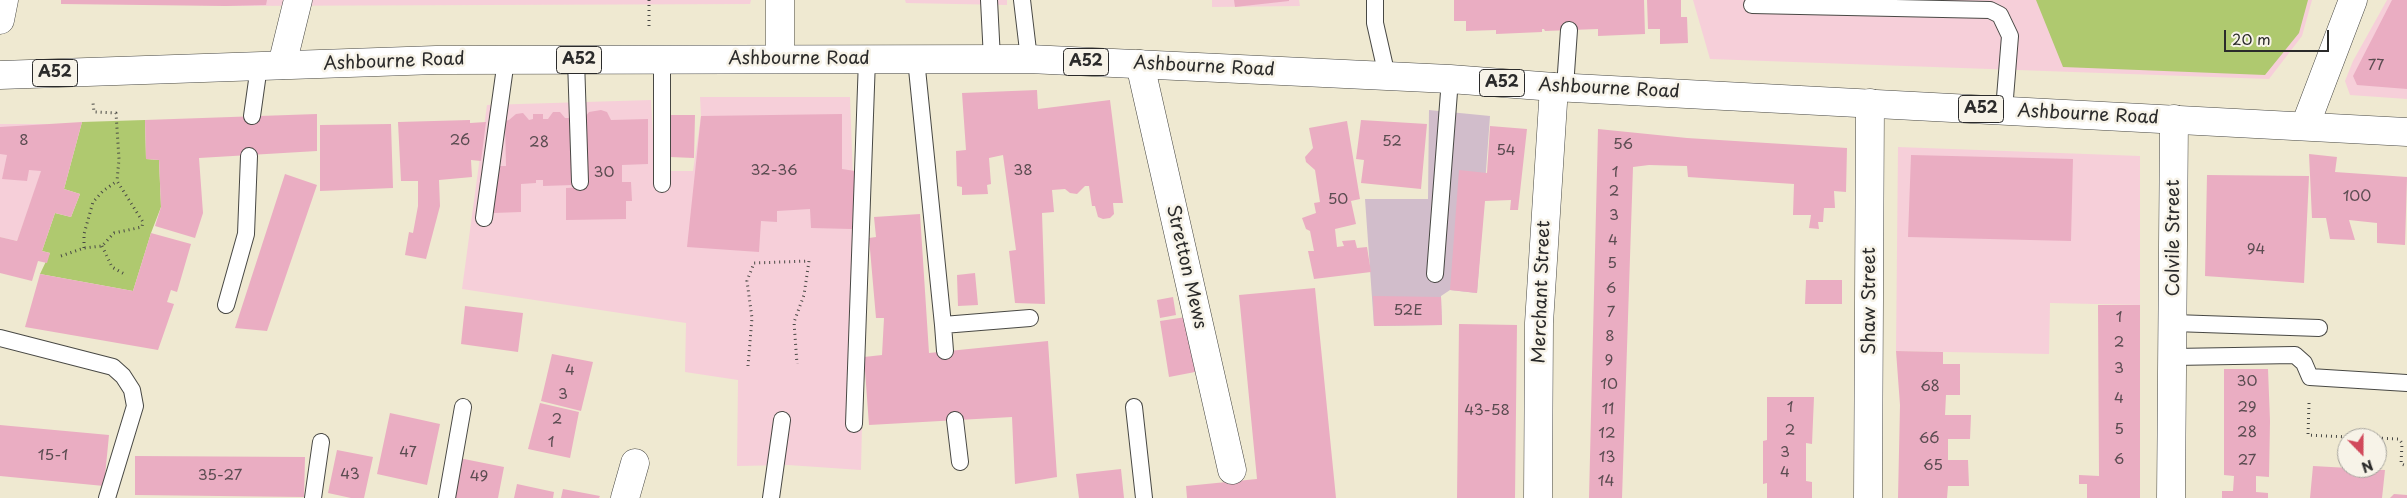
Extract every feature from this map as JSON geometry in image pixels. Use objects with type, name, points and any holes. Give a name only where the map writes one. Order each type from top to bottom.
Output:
[{"type":"main road","points":[[0,20],[4,0]]},
{"type":"main road","points":[[270,66],[298,0]]},
{"type":"main road","points":[[780,0],[780,58]]},
{"type":"main road","points":[[2305,126],[2353,0]]},
{"type":"main road","name":"Ashbourne Road","points":[[0,75],[506,60],[1028,59],[1450,79],[1559,87],[2407,132]]},
{"type":"main road","name":"Stretton Mews","points":[[1140,64],[1232,470]]},
{"type":"main road","name":"Merchant Street","points":[[1538,498],[1539,323],[1559,87]]},
{"type":"main road","name":"Shaw Street","points":[[1868,498],[1870,103]]},
{"type":"main road","name":"Colvile Street","points":[[2171,498],[2174,324],[2174,119]]},
{"type":"main road","points":[[625,498],[635,462]]},
{"type":"lane","points":[[989,0],[992,59]]},
{"type":"lane","points":[[1022,0],[1028,59]]},
{"type":"lane","points":[[1375,0],[1375,23],[1387,76]]},
{"type":"lane","points":[[1752,5],[1990,10],[2000,15],[2010,36],[2004,110]]},
{"type":"lane","points":[[1559,87],[1569,30]]},
{"type":"lane","points":[[916,58],[945,351]]},
{"type":"lane","points":[[854,424],[867,59]]},
{"type":"lane","points":[[484,218],[506,60]]},
{"type":"lane","points":[[576,60],[580,182]]},
{"type":"lane","points":[[662,60],[662,184]]},
{"type":"lane","points":[[252,116],[270,66]]},
{"type":"lane","points":[[1435,274],[1450,79]]},
{"type":"lane","points":[[226,306],[246,234],[249,156]]},
{"type":"lane","points":[[942,325],[1030,318]]},
{"type":"lane","points":[[2174,324],[2319,328]]},
{"type":"lane","points":[[0,338],[113,367],[123,376],[132,390],[135,406],[107,498]]},
{"type":"lane","points":[[2173,357],[2295,355],[2304,363],[2310,377],[2407,383]]},
{"type":"lane","points":[[447,498],[463,407]]},
{"type":"lane","points":[[1134,407],[1144,498]]},
{"type":"lane","points":[[771,498],[782,420]]},
{"type":"lane","points":[[955,420],[960,462]]},
{"type":"lane","points":[[313,498],[321,442]]},
{"type":"path","points":[[61,256],[84,248],[102,246],[114,233],[142,227],[144,222],[117,181],[119,159],[116,114],[94,112],[91,72]]},
{"type":"path","points":[[84,248],[84,234],[93,202],[103,190],[117,181]]},
{"type":"path","points":[[102,246],[112,268],[126,275]]},
{"type":"path","points":[[748,366],[752,318],[747,281],[754,263],[809,261],[804,295],[794,322],[797,364]]},
{"type":"path","points":[[2310,377],[2308,435],[2337,436]]},
{"type":"path","points":[[2387,438],[2399,439],[2402,442],[2401,464],[2407,466]]},
{"type":"shaded area","points":[[137,0],[751,0],[750,4],[226,6],[160,4]]},
{"type":"shaded area","points":[[905,0],[1007,0],[1007,5],[906,3]]},
{"type":"shaded area","points":[[1212,0],[1299,0],[1300,6],[1212,7]]},
{"type":"shaded area","points":[[1693,0],[2312,0],[2302,36],[2269,79],[1710,59]]},
{"type":"shaded area","points":[[2387,0],[2407,0],[2407,99],[2350,95],[2345,81],[2353,61]]},
{"type":"shaded area","points":[[700,97],[850,97],[862,425],[861,470],[788,465],[737,466],[738,380],[685,372],[686,323],[462,289],[487,105],[651,100],[655,171],[693,171],[701,116]]},
{"type":"shaded area","points":[[1429,110],[1490,116],[1477,293],[1450,290],[1441,296],[1442,325],[1374,326],[1365,199],[1428,199]]},
{"type":"shaded area","points":[[0,124],[47,124],[47,156],[17,241],[0,237]]},
{"type":"shaded area","points":[[1898,147],[2140,156],[2140,305],[2050,303],[2049,354],[1896,351]]},
{"type":"green space","points":[[2036,0],[2308,0],[2299,33],[2265,75],[2063,67]]},
{"type":"green space","points":[[145,120],[146,159],[159,160],[161,207],[133,291],[40,274],[50,253],[42,251],[55,213],[71,217],[80,194],[64,189],[82,122]]},
{"type":"building","points":[[61,0],[267,0],[266,5],[226,6],[61,4]]},
{"type":"building","points":[[1234,0],[1289,0],[1289,1],[1235,7]]},
{"type":"building","points":[[1454,0],[1644,0],[1645,34],[1598,36],[1598,29],[1545,31],[1542,29],[1542,32],[1496,34],[1496,30],[1466,31],[1466,21],[1454,21]]},
{"type":"building","points":[[1647,0],[1681,0],[1681,17],[1687,17],[1688,43],[1660,44],[1660,29],[1648,29]]},
{"type":"building","points":[[2392,0],[2407,0],[2407,89],[2357,85],[2353,76]]},
{"type":"building","points":[[1037,90],[1038,109],[1110,100],[1123,203],[1113,203],[1114,214],[1110,218],[1103,219],[1098,217],[1095,206],[1092,206],[1089,186],[1085,186],[1077,194],[1070,193],[1065,189],[1052,190],[1054,212],[1042,213],[1045,304],[1015,303],[1009,251],[1016,250],[1003,155],[989,158],[991,184],[987,185],[988,194],[962,195],[962,187],[957,186],[956,151],[966,150],[962,93]]},
{"type":"building","points":[[601,110],[607,112],[611,120],[648,119],[648,164],[622,165],[622,182],[631,182],[632,201],[626,201],[626,219],[566,220],[566,188],[586,187],[586,116],[589,112]]},
{"type":"building","points":[[553,112],[560,112],[565,118],[571,118],[573,185],[543,186],[543,180],[536,180],[536,183],[521,184],[521,212],[493,213],[493,183],[498,183],[497,166],[506,166],[505,121],[516,114],[523,113],[529,120],[533,119],[533,114],[543,114],[543,119],[548,119]]},
{"type":"building","points":[[317,114],[317,151],[199,158],[203,213],[195,238],[155,226],[161,207],[159,160],[146,159],[145,120]]},
{"type":"building","points":[[842,114],[842,169],[855,171],[852,229],[811,228],[810,209],[777,211],[777,222],[761,221],[759,252],[687,247],[701,116]]},
{"type":"building","points":[[671,115],[695,115],[694,158],[670,157]]},
{"type":"building","points":[[470,120],[470,123],[486,122],[481,161],[471,160],[472,177],[439,180],[440,206],[426,259],[405,255],[409,232],[413,233],[418,206],[418,181],[401,181],[398,122]]},
{"type":"building","points":[[1361,120],[1427,124],[1421,189],[1361,183],[1364,160],[1356,159]]},
{"type":"building","points":[[1347,121],[1360,199],[1351,201],[1356,224],[1335,229],[1337,247],[1344,246],[1342,241],[1355,240],[1357,248],[1367,247],[1371,272],[1314,279],[1308,251],[1314,251],[1310,231],[1306,229],[1302,218],[1316,213],[1314,203],[1320,202],[1315,170],[1306,162],[1305,157],[1313,148],[1309,128]]},
{"type":"building","points":[[82,122],[64,189],[80,194],[71,217],[55,213],[42,251],[50,253],[47,263],[38,261],[32,281],[0,273],[0,237],[17,241],[41,171],[29,170],[27,181],[2,179],[7,155],[0,154],[0,127]]},
{"type":"building","points":[[391,124],[393,188],[320,191],[320,125]]},
{"type":"building","points":[[1490,126],[1527,129],[1518,210],[1510,210],[1511,200],[1485,201],[1477,293],[1450,290],[1459,170],[1487,173]]},
{"type":"building","points":[[1598,129],[1687,138],[1847,148],[1846,192],[1834,191],[1835,208],[1824,208],[1823,222],[1818,222],[1819,229],[1809,228],[1811,215],[1793,215],[1794,184],[1688,177],[1687,166],[1649,165],[1633,167],[1622,498],[1589,498]]},
{"type":"building","points":[[2309,154],[2337,157],[2335,172],[2407,177],[2405,245],[2377,243],[2377,223],[2349,220],[2355,240],[2330,239],[2326,218],[2312,218]]},
{"type":"building","points":[[1911,155],[2073,159],[2071,241],[1908,237]]},
{"type":"building","points":[[285,174],[317,185],[267,331],[235,328]]},
{"type":"building","points":[[2207,175],[2309,176],[2304,283],[2205,276]]},
{"type":"building","points":[[920,214],[929,353],[1048,341],[1057,477],[1015,484],[1012,417],[869,425],[864,357],[882,355],[884,318],[876,318],[869,238],[876,237],[874,217]]},
{"type":"building","points":[[151,233],[191,244],[177,292],[171,290],[167,302],[174,304],[158,350],[25,327],[40,274],[133,291]]},
{"type":"building","points":[[975,273],[978,305],[958,306],[957,275]]},
{"type":"building","points":[[1806,280],[1842,280],[1842,304],[1805,304]]},
{"type":"building","points":[[1315,288],[1336,498],[1187,498],[1186,486],[1257,479],[1239,295]]},
{"type":"building","points":[[1373,296],[1441,297],[1442,325],[1374,326]]},
{"type":"building","points":[[1173,297],[1176,315],[1160,318],[1157,300]]},
{"type":"building","points":[[2098,305],[2140,305],[2140,498],[2087,498],[2087,484],[2079,484],[2079,475],[2099,476]]},
{"type":"building","points":[[465,306],[523,313],[518,352],[461,344]]},
{"type":"building","points":[[1186,317],[1195,372],[1169,377],[1160,321]]},
{"type":"building","points":[[1459,324],[1517,325],[1515,498],[1457,498]]},
{"type":"building","points":[[1896,351],[1943,352],[1943,364],[1960,364],[1960,395],[1946,395],[1945,415],[1971,415],[1970,439],[1948,439],[1948,460],[1968,460],[1969,486],[1948,486],[1947,498],[1898,498],[1900,405]]},
{"type":"building","points":[[552,354],[593,362],[581,411],[541,401]]},
{"type":"building","points":[[2224,369],[2268,369],[2270,421],[2269,477],[2256,476],[2256,492],[2268,493],[2268,498],[2222,498],[2222,491],[2233,491],[2234,476],[2224,475]]},
{"type":"building","points":[[1767,397],[1814,397],[1812,444],[1806,443],[1806,481],[1812,482],[1812,498],[1767,498],[1767,483],[1763,484],[1763,441],[1767,440]]},
{"type":"building","points":[[540,403],[579,412],[570,458],[528,449]]},
{"type":"building","points":[[390,413],[440,424],[427,485],[377,474]]},
{"type":"building","points":[[0,425],[109,435],[104,486],[0,476]]},
{"type":"building","points":[[337,450],[373,457],[364,498],[351,498],[328,493]]},
{"type":"building","points":[[135,456],[305,457],[304,497],[135,495]]},
{"type":"building","points":[[459,458],[504,467],[498,498],[451,498]]},
{"type":"building","points":[[2313,466],[2337,467],[2337,478],[2384,478],[2382,498],[2310,498]]},
{"type":"building","points":[[1121,469],[1124,498],[1079,498],[1076,474]]},
{"type":"building","points":[[517,484],[554,492],[553,498],[514,498]]},
{"type":"building","points":[[563,489],[600,496],[599,498],[561,498]]},
{"type":"building","points":[[2394,494],[2407,495],[2407,498],[2390,498]]}]
